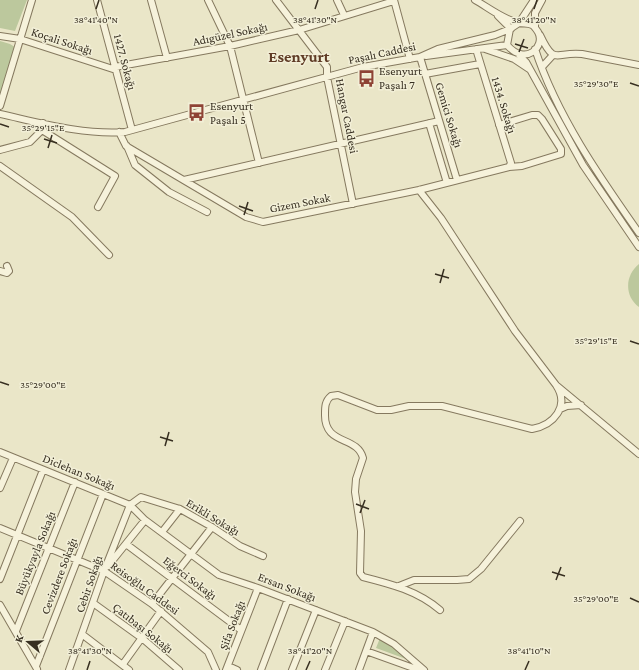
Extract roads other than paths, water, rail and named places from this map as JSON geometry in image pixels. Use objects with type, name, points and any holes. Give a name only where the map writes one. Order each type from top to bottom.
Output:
[{"type":"street","points":[[0,106],[32,0]]},
{"type":"street","name":"1427. Sokağı","points":[[97,0],[132,130]]},
{"type":"street","points":[[151,0],[167,58]]},
{"type":"street","points":[[208,0],[230,46],[259,163]]},
{"type":"street","name":"Hangar Caddesi","points":[[276,0],[327,68],[353,204]]},
{"type":"street","points":[[337,0],[344,15]]},
{"type":"street","points":[[394,0],[410,59]]},
{"type":"street","name":"Adıgüzel Sokağı","points":[[116,69],[230,46],[299,30],[394,0]]},
{"type":"street","points":[[475,0],[494,12],[519,23],[527,23],[535,27]]},
{"type":"street","points":[[507,45],[511,29],[519,23],[534,0]]},
{"type":"street","points":[[542,0],[535,13],[535,27],[547,50],[552,55],[559,56],[575,53],[639,65]]},
{"type":"street","points":[[494,12],[511,29]]},
{"type":"street","name":"Paşalı Caddesi","points":[[0,114],[105,134],[132,130],[363,67],[420,57],[438,49],[495,35],[511,29]]},
{"type":"street","points":[[518,55],[527,55],[535,49],[539,42],[539,34]]},
{"type":"street","name":"Koçali Sokağı","points":[[0,36],[20,39],[116,69]]},
{"type":"street","points":[[420,57],[507,45],[526,62],[583,165],[639,247]]},
{"type":"street","points":[[479,48],[514,59],[531,70]]},
{"type":"street","name":"1434. Sokağı","points":[[479,48],[480,64],[511,163],[509,167]]},
{"type":"street","points":[[535,49],[542,67],[588,159],[639,233]]},
{"type":"street","points":[[542,67],[552,55]]},
{"type":"street","name":"Gemici Sokağı","points":[[420,57],[457,180]]},
{"type":"street","points":[[425,74],[480,64]]},
{"type":"street","name":"Gizem Sokak","points":[[126,146],[254,221],[263,222],[418,190],[559,156],[561,149],[542,119],[538,116],[532,115],[499,124]]},
{"type":"street","points":[[184,180],[341,145],[439,121]]},
{"type":"street","points":[[0,150],[30,142],[42,130],[43,123]]},
{"type":"street","points":[[429,123],[446,183]]},
{"type":"street","points":[[42,130],[115,176],[98,207]]},
{"type":"street","points":[[119,132],[135,165],[169,192],[207,212]]},
{"type":"street","points":[[0,166],[72,217],[109,255]]},
{"type":"street","points":[[418,190],[441,218],[514,331],[556,385],[562,398],[560,409],[556,417],[542,427],[532,429],[442,406],[409,406],[391,410],[377,410],[338,395],[328,398],[325,410],[326,427],[333,435],[360,450],[363,458],[356,479],[355,492],[362,531],[360,573],[363,577],[399,586],[426,600],[440,610]]},
{"type":"street","points":[[0,271],[7,274],[9,271],[8,266]]},
{"type":"street","points":[[556,385],[639,454]]},
{"type":"street","points":[[560,409],[574,404],[581,405]]},
{"type":"street","name":"Diclehan Sokağı","points":[[0,452],[130,505],[145,520]]},
{"type":"street","points":[[0,488],[13,458]]},
{"type":"street","points":[[0,579],[3,564],[17,535],[43,470]]},
{"type":"street","name":"Büyükyayla Sokağı","points":[[16,631],[75,482]]},
{"type":"street","name":"Cevizdere Sokağı","points":[[37,668],[76,559],[103,494]]},
{"type":"street","name":"Erikli Sokağı","points":[[130,505],[141,497],[180,509],[212,527],[240,546],[263,556]]},
{"type":"street","name":"Cebir Sokağı","points":[[71,668],[104,571],[130,505]]},
{"type":"street","points":[[162,532],[180,509]]},
{"type":"street","points":[[104,571],[145,520]]},
{"type":"street","name":"Ersan Sokağı","points":[[145,520],[219,575],[288,599],[373,632],[394,644],[424,670]]},
{"type":"street","points":[[399,586],[414,580],[469,579],[476,575],[520,521]]},
{"type":"street","points":[[152,604],[212,527]]},
{"type":"street","name":"Reisoğlu Caddesi","points":[[0,528],[104,571],[152,604],[208,652],[216,670]]},
{"type":"street","name":"Eğerci Sokağı","points":[[126,544],[241,630]]},
{"type":"street","name":"Şifa Sokağı","points":[[227,668],[258,588]]},
{"type":"street","points":[[261,670],[288,599]]},
{"type":"street","name":"Çatıbaşı Sokağı","points":[[93,603],[143,639],[179,670]]},
{"type":"street","points":[[0,605],[37,668]]},
{"type":"street","points":[[292,670],[316,610]]},
{"type":"street","points":[[123,664],[143,639],[160,611]]},
{"type":"street","points":[[325,670],[345,621]]},
{"type":"street","points":[[359,670],[373,632]]},
{"type":"street","points":[[83,634],[129,670]]},
{"type":"street","points":[[366,651],[419,670]]},
{"type":"street","points":[[71,668],[78,670]]},
{"type":"street","points":[[227,668],[237,670]]},
{"type":"place","name":"Esenyurt Paşalı 7","points":[[366,78]]},
{"type":"place","name":"Esenyurt Paşalı 5","points":[[197,113]]},
{"type":"district","name":"Esenyurt","points":[[299,56]]}]
